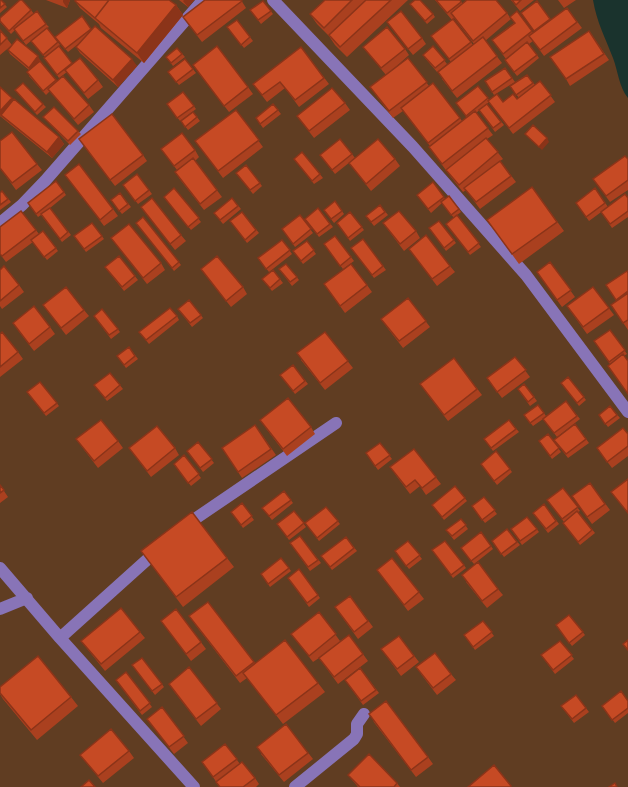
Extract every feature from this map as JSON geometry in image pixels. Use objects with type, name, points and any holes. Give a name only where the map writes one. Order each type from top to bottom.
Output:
[{"type":"street","points":[[0,223],[22,205],[45,181],[204,0]]},
{"type":"street","points":[[273,0],[413,147],[526,275],[628,411]]},
{"type":"street","points":[[60,638],[187,524],[267,472],[336,423]]},
{"type":"street","points":[[0,568],[194,787]]},
{"type":"street","points":[[0,609],[27,597]]},
{"type":"street","points":[[295,787],[354,739],[357,735],[357,724],[364,714]]},
{"type":"water","points":[[593,0],[628,0],[628,98],[599,23]]},
{"type":"building","points":[[20,0],[31,10],[9,31],[0,18]]},
{"type":"building","points":[[76,0],[109,0],[95,18]]},
{"type":"building","points":[[109,0],[169,0],[176,5],[137,53],[95,18]]},
{"type":"building","points":[[205,0],[242,1],[197,35],[183,17]]},
{"type":"building","points":[[325,0],[352,0],[324,28],[310,14]]},
{"type":"building","points":[[366,0],[391,0],[340,47],[329,35]]},
{"type":"building","points":[[415,0],[420,0],[433,14],[425,21],[410,4]]},
{"type":"building","points":[[436,0],[460,0],[461,2],[447,13]]},
{"type":"building","points":[[467,0],[496,0],[507,13],[473,41],[451,13]]},
{"type":"building","points":[[263,1],[271,11],[258,20],[250,10]]},
{"type":"building","points":[[537,1],[550,19],[534,31],[521,13]]},
{"type":"building","points":[[567,8],[577,22],[540,50],[529,36]]},
{"type":"building","points":[[37,11],[46,24],[23,41],[14,29]]},
{"type":"building","points":[[401,11],[422,38],[408,49],[387,22]]},
{"type":"building","points":[[517,11],[532,31],[503,54],[492,40],[515,23],[510,17]]},
{"type":"building","points":[[82,16],[91,29],[65,49],[55,37]]},
{"type":"building","points":[[453,19],[471,42],[449,59],[431,36]]},
{"type":"building","points":[[237,20],[250,37],[241,45],[227,27]]},
{"type":"building","points":[[95,26],[132,59],[113,80],[76,47]]},
{"type":"building","points":[[387,27],[405,49],[381,68],[363,47]]},
{"type":"building","points":[[47,28],[58,42],[43,55],[31,41]]},
{"type":"building","points":[[0,30],[7,38],[0,45]]},
{"type":"building","points":[[589,31],[604,54],[566,79],[550,57]]},
{"type":"building","points":[[483,37],[497,56],[452,91],[438,72]]},
{"type":"building","points":[[17,39],[38,56],[29,68],[8,50]]},
{"type":"building","points":[[527,42],[537,55],[514,72],[505,60]]},
{"type":"building","points":[[59,46],[72,63],[57,75],[44,58]]},
{"type":"building","points":[[217,46],[248,87],[224,106],[193,65]]},
{"type":"building","points":[[433,46],[445,60],[435,68],[423,55]]},
{"type":"building","points":[[301,47],[324,78],[295,100],[280,82],[262,95],[253,84]]},
{"type":"building","points":[[177,48],[182,54],[171,63],[166,57]]},
{"type":"building","points":[[80,58],[98,80],[84,93],[65,70]]},
{"type":"building","points":[[408,58],[427,82],[389,111],[370,87]]},
{"type":"building","points":[[185,59],[193,69],[176,82],[168,72]]},
{"type":"building","points":[[40,61],[56,80],[43,91],[27,72]]},
{"type":"building","points":[[505,68],[512,78],[492,92],[485,81]]},
{"type":"building","points":[[527,75],[533,83],[516,95],[510,86]]},
{"type":"building","points":[[63,76],[89,105],[74,119],[48,89]]},
{"type":"building","points":[[540,81],[551,95],[509,128],[488,101],[497,94],[503,102],[513,94],[517,99]]},
{"type":"building","points":[[23,83],[43,104],[35,112],[15,90]]},
{"type":"building","points":[[433,83],[460,118],[428,143],[401,108]]},
{"type":"building","points":[[478,86],[488,98],[466,116],[456,103]]},
{"type":"building","points":[[0,87],[12,98],[0,111]]},
{"type":"building","points":[[332,88],[345,103],[309,131],[297,116]]},
{"type":"building","points":[[183,92],[194,106],[177,118],[167,104]]},
{"type":"building","points":[[14,99],[59,137],[47,152],[1,115]]},
{"type":"building","points":[[273,104],[278,110],[260,124],[256,118]]},
{"type":"building","points":[[487,104],[501,122],[493,128],[479,110]]},
{"type":"building","points":[[54,107],[78,131],[68,141],[43,117]]},
{"type":"building","points":[[236,110],[259,140],[218,171],[195,141]]},
{"type":"building","points":[[475,111],[488,128],[442,164],[429,147]]},
{"type":"building","points":[[193,112],[197,117],[185,127],[181,121]]},
{"type":"building","points":[[112,114],[143,155],[110,180],[79,139]]},
{"type":"building","points":[[533,125],[547,138],[539,147],[525,134]]},
{"type":"building","points":[[12,132],[37,164],[12,183],[0,168],[0,141]]},
{"type":"building","points":[[182,133],[195,150],[174,166],[161,149]]},
{"type":"building","points":[[486,138],[498,152],[459,185],[446,170]]},
{"type":"building","points":[[340,139],[352,154],[332,170],[320,155]]},
{"type":"building","points":[[378,139],[395,159],[366,184],[349,163]]},
{"type":"building","points":[[302,152],[320,174],[312,181],[294,159]]},
{"type":"building","points":[[625,156],[628,159],[628,180],[606,196],[593,179]]},
{"type":"building","points":[[193,158],[217,190],[200,204],[175,172]]},
{"type":"building","points":[[500,161],[511,176],[476,202],[464,188]]},
{"type":"building","points":[[79,164],[113,209],[100,220],[65,175]]},
{"type":"building","points":[[246,165],[260,183],[250,190],[236,173]]},
{"type":"building","points":[[137,174],[149,190],[135,201],[123,185]]},
{"type":"building","points":[[56,181],[64,192],[36,214],[28,203]]},
{"type":"building","points":[[433,182],[444,197],[428,209],[417,195]]},
{"type":"building","points":[[532,187],[557,222],[512,254],[487,220]]},
{"type":"building","points":[[174,188],[199,218],[188,227],[164,197]]},
{"type":"building","points":[[595,188],[605,203],[586,217],[576,203]]},
{"type":"building","points":[[2,191],[8,199],[0,205],[0,193]]},
{"type":"building","points":[[120,193],[128,204],[119,211],[111,200]]},
{"type":"building","points":[[625,194],[628,198],[628,211],[610,224],[601,212]]},
{"type":"building","points":[[449,196],[459,209],[451,215],[441,202]]},
{"type":"building","points":[[152,198],[181,235],[170,244],[141,207]]},
{"type":"building","points":[[232,198],[238,206],[220,220],[214,213]]},
{"type":"building","points":[[335,201],[342,211],[331,219],[324,210]]},
{"type":"building","points":[[380,205],[385,212],[371,222],[366,216]]},
{"type":"building","points":[[50,208],[68,232],[60,239],[41,214]]},
{"type":"building","points":[[318,208],[330,224],[317,234],[305,219]]},
{"type":"building","points":[[21,211],[36,230],[2,256],[0,254],[0,227]]},
{"type":"building","points":[[399,211],[416,231],[400,244],[383,223]]},
{"type":"building","points":[[242,212],[256,230],[245,240],[230,221]]},
{"type":"building","points":[[350,212],[362,227],[348,238],[337,223]]},
{"type":"building","points":[[300,215],[311,229],[293,244],[282,229]]},
{"type":"building","points":[[457,215],[479,243],[468,252],[446,224]]},
{"type":"building","points":[[143,217],[179,262],[172,268],[136,223]]},
{"type":"building","points":[[439,221],[454,240],[444,248],[429,228]]},
{"type":"building","points":[[92,223],[102,236],[84,249],[74,236]]},
{"type":"building","points":[[129,224],[161,263],[143,278],[111,238]]},
{"type":"building","points":[[43,231],[56,248],[44,257],[31,240]]},
{"type":"building","points":[[426,235],[450,266],[432,279],[409,249]]},
{"type":"building","points":[[335,236],[351,257],[340,266],[324,244]]},
{"type":"building","points":[[363,239],[383,266],[372,275],[351,248]]},
{"type":"building","points":[[282,240],[290,250],[266,269],[258,258]]},
{"type":"building","points":[[307,241],[314,250],[301,261],[293,251]]},
{"type":"building","points":[[119,256],[135,276],[122,287],[105,267]]},
{"type":"building","points":[[217,256],[243,287],[226,301],[201,269]]},
{"type":"building","points":[[550,262],[571,290],[557,300],[537,272]]},
{"type":"building","points":[[286,264],[297,277],[290,282],[279,269]]},
{"type":"building","points":[[351,264],[367,285],[340,306],[324,284]]},
{"type":"building","points":[[4,266],[19,285],[0,301],[0,270]]},
{"type":"building","points":[[273,270],[280,279],[270,288],[262,279]]},
{"type":"building","points":[[627,271],[628,291],[616,300],[606,285]]},
{"type":"building","points":[[66,287],[84,310],[61,328],[43,305]]},
{"type":"building","points":[[593,287],[609,308],[583,327],[567,306]]},
{"type":"building","points":[[628,293],[628,320],[623,323],[611,305]]},
{"type":"building","points":[[408,298],[426,321],[399,341],[381,319]]},
{"type":"building","points":[[189,300],[201,315],[190,323],[178,309]]},
{"type":"building","points":[[34,306],[50,327],[29,344],[13,323]]},
{"type":"building","points":[[170,308],[177,316],[146,340],[139,332]]},
{"type":"building","points":[[102,309],[118,329],[109,335],[94,316]]},
{"type":"building","points":[[610,330],[625,350],[609,362],[594,341]]},
{"type":"building","points":[[2,332],[18,352],[0,367],[0,334]]},
{"type":"building","points":[[325,332],[348,361],[320,383],[297,353]]},
{"type":"building","points":[[129,347],[135,356],[124,365],[117,356]]},
{"type":"building","points":[[623,354],[628,361],[628,394],[608,366]]},
{"type":"building","points":[[515,357],[526,370],[497,392],[487,378]]},
{"type":"building","points":[[454,358],[477,389],[444,415],[420,384]]},
{"type":"building","points":[[293,365],[305,381],[293,391],[280,375]]},
{"type":"building","points":[[110,373],[120,385],[105,398],[94,385]]},
{"type":"building","points":[[568,377],[584,397],[577,403],[561,383]]},
{"type":"building","points":[[40,382],[57,403],[44,413],[27,392]]},
{"type":"building","points":[[524,384],[534,397],[528,402],[518,389]]},
{"type":"building","points":[[288,398],[311,427],[283,449],[260,420]]},
{"type":"building","points":[[566,401],[577,416],[554,433],[543,419]]},
{"type":"building","points":[[538,405],[544,413],[530,423],[524,415]]},
{"type":"building","points":[[610,406],[617,415],[605,424],[599,415]]},
{"type":"building","points":[[101,420],[118,441],[94,461],[76,439]]},
{"type":"building","points":[[509,420],[516,429],[491,448],[484,439]]},
{"type":"building","points":[[575,424],[586,439],[566,454],[554,440]]},
{"type":"building","points":[[255,425],[271,449],[238,472],[222,448]]},
{"type":"building","points":[[157,426],[175,448],[147,471],[129,448]]},
{"type":"building","points":[[623,428],[628,434],[628,446],[607,462],[597,448]]},
{"type":"building","points":[[548,434],[559,448],[550,456],[539,441]]},
{"type":"building","points":[[198,442],[212,459],[200,468],[187,451]]},
{"type":"building","points":[[380,443],[390,455],[375,466],[366,453]]},
{"type":"building","points":[[414,449],[436,477],[422,488],[415,480],[406,487],[390,467]]},
{"type":"building","points":[[496,451],[510,469],[494,481],[481,464]]},
{"type":"building","points":[[184,455],[199,474],[188,483],[174,464]]},
{"type":"building","points":[[628,479],[628,513],[611,492]]},
{"type":"building","points":[[590,483],[605,504],[587,517],[572,496]]},
{"type":"building","points":[[455,486],[465,498],[442,517],[432,505]]},
{"type":"building","points":[[563,488],[578,507],[562,519],[547,500]]},
{"type":"building","points":[[284,491],[291,500],[269,516],[262,508]]},
{"type":"building","points":[[484,497],[495,510],[482,520],[472,506]]},
{"type":"building","points":[[242,503],[252,516],[241,525],[231,512]]},
{"type":"building","points":[[544,504],[556,521],[546,529],[533,513]]},
{"type":"building","points":[[326,507],[338,521],[317,538],[305,523]]},
{"type":"building","points":[[294,511],[304,523],[287,537],[277,524]]},
{"type":"building","points":[[577,511],[592,530],[578,542],[563,523]]},
{"type":"building","points":[[192,512],[227,558],[176,597],[141,551]]},
{"type":"building","points":[[527,517],[537,529],[520,541],[511,529]]},
{"type":"building","points":[[461,519],[466,525],[452,536],[446,530]]},
{"type":"building","points":[[507,529],[517,542],[501,554],[492,541]]},
{"type":"building","points":[[481,532],[491,546],[471,561],[461,548]]},
{"type":"building","points":[[300,536],[318,560],[308,567],[290,543]]},
{"type":"building","points":[[346,537],[354,548],[330,567],[321,556]]},
{"type":"building","points":[[408,541],[420,555],[406,566],[395,551]]},
{"type":"building","points":[[445,541],[464,565],[451,575],[432,550]]},
{"type":"building","points":[[281,558],[289,568],[268,584],[261,574]]},
{"type":"building","points":[[392,558],[419,592],[404,605],[377,570]]},
{"type":"building","points":[[478,562],[498,589],[482,601],[462,575]]},
{"type":"building","points":[[299,569],[318,595],[307,603],[288,578]]},
{"type":"building","points":[[350,596],[368,621],[354,632],[335,607]]},
{"type":"building","points":[[208,602],[254,662],[236,676],[189,616]]},
{"type":"building","points":[[121,608],[140,632],[101,664],[81,641]]},
{"type":"building","points":[[176,609],[201,642],[186,654],[161,621]]},
{"type":"building","points":[[319,612],[336,634],[309,656],[291,634]]},
{"type":"building","points":[[569,615],[583,632],[569,643],[556,625]]},
{"type":"building","points":[[483,621],[492,632],[473,647],[464,635]]},
{"type":"building","points":[[349,635],[363,654],[334,677],[319,658]]},
{"type":"building","points":[[399,636],[414,656],[397,669],[381,649]]},
{"type":"building","points":[[285,640],[318,683],[276,715],[243,673]]},
{"type":"building","points":[[628,640],[628,650],[623,644]]},
{"type":"building","points":[[560,641],[572,655],[553,670],[541,655]]},
{"type":"building","points":[[435,653],[451,674],[433,688],[416,667]]},
{"type":"building","points":[[38,656],[71,697],[31,730],[0,693],[0,687]]},
{"type":"building","points":[[142,658],[162,684],[152,691],[132,665]]},
{"type":"building","points":[[189,667],[217,703],[196,719],[169,684]]},
{"type":"building","points":[[360,668],[376,690],[361,701],[345,680]]},
{"type":"building","points":[[126,672],[150,703],[140,711],[116,680]]},
{"type":"building","points":[[621,691],[628,701],[628,708],[612,720],[602,706]]},
{"type":"building","points":[[576,695],[586,708],[572,719],[561,706]]},
{"type":"building","points":[[386,701],[428,757],[411,770],[369,714]]},
{"type":"building","points":[[162,707],[184,736],[169,747],[147,719]]},
{"type":"building","points":[[286,724],[308,753],[279,775],[257,747]]},
{"type":"building","points":[[111,729],[129,751],[98,776],[80,755]]},
{"type":"building","points":[[225,744],[237,759],[213,777],[202,762]]},
{"type":"building","points":[[369,754],[397,783],[394,787],[360,787],[348,775]]},
{"type":"building","points":[[242,762],[255,778],[243,787],[220,787],[216,782]]},
{"type":"building","points":[[494,765],[510,787],[468,787]]},
{"type":"building","points":[[89,780],[95,787],[81,787]]}]
